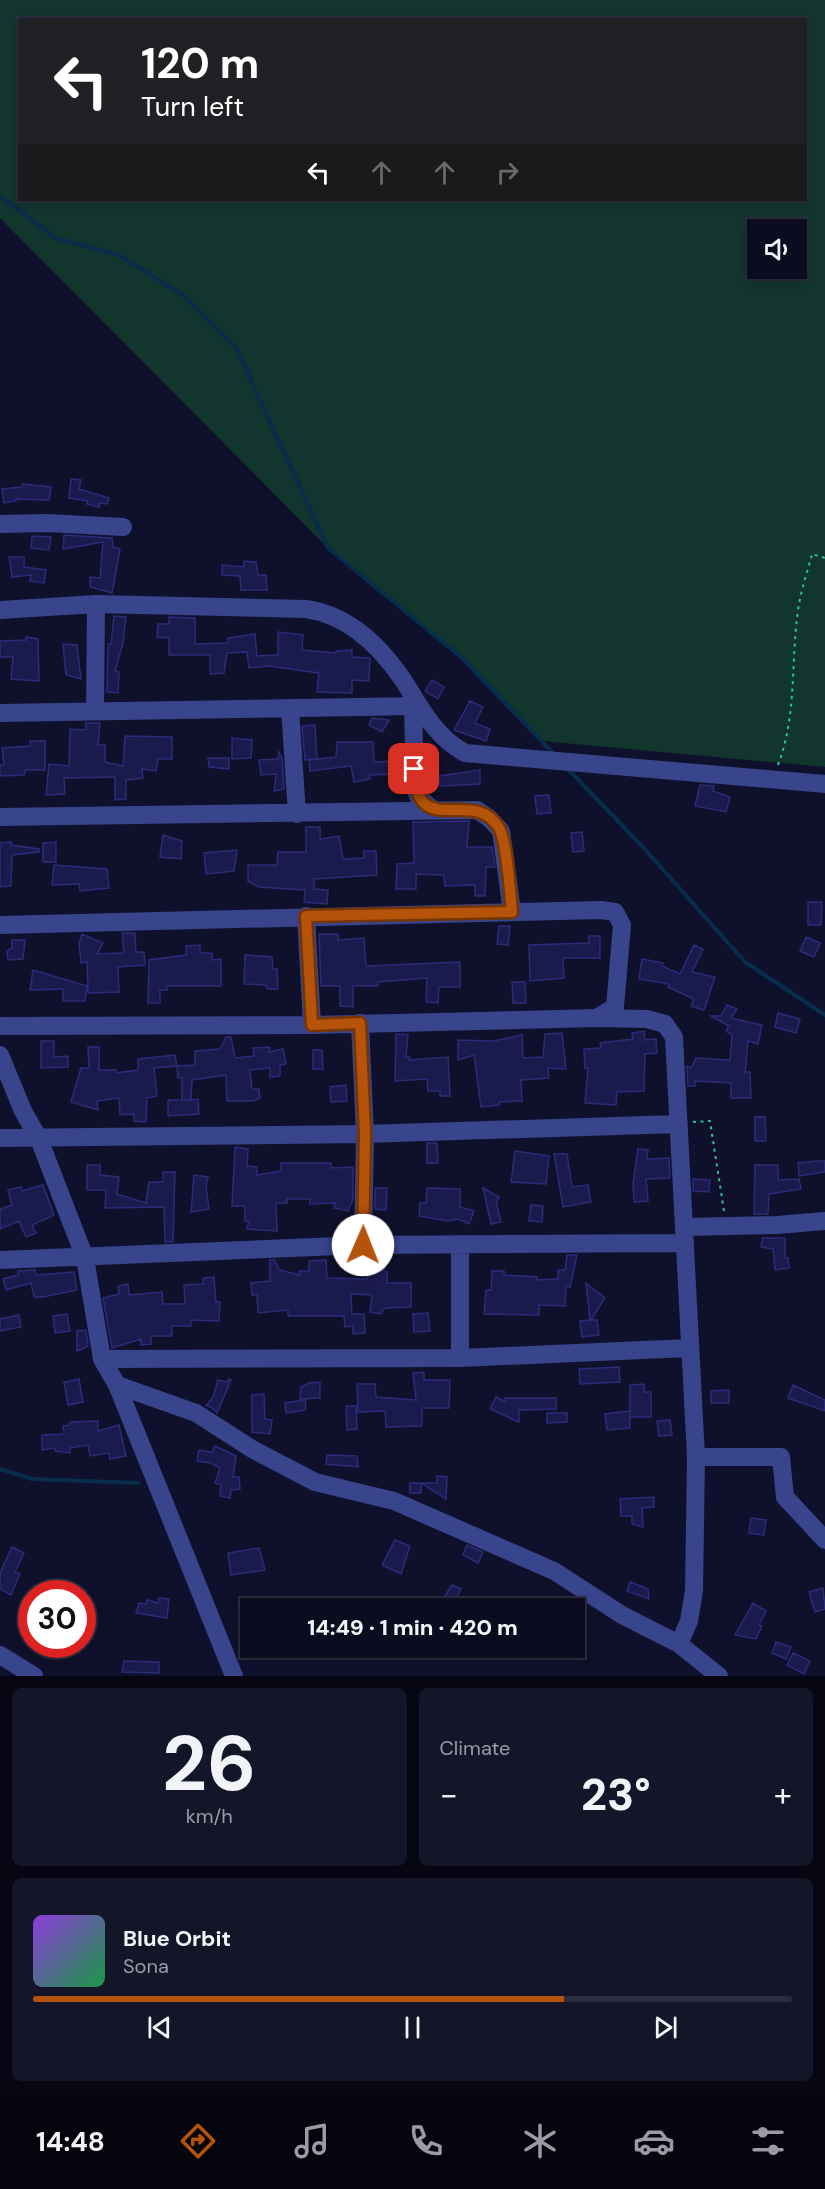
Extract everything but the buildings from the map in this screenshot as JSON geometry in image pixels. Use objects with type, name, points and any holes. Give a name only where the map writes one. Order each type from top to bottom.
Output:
[{"type":"street","points":[[0,524],[123,527]]},
{"type":"street","points":[[0,610],[96,604],[306,609],[327,612],[364,636],[381,651],[404,682],[415,706],[440,735],[465,753],[825,784]]},
{"type":"street","points":[[95,711],[96,604]]},
{"type":"street","points":[[0,713],[415,706]]},
{"type":"street","points":[[415,706],[415,789],[419,798],[435,811]]},
{"type":"street","points":[[290,708],[297,814]]},
{"type":"street","points":[[0,817],[477,810],[495,823],[501,831],[512,912]]},
{"type":"street","points":[[0,925],[306,916],[601,910],[615,912],[622,925],[618,993],[615,1007],[597,1018]]},
{"type":"street","points":[[306,916],[312,1025]]},
{"type":"street","points":[[0,1026],[312,1025],[597,1018],[647,1019],[665,1024],[674,1037],[688,1348],[696,1457],[694,1591],[689,1621],[679,1644]]},
{"type":"street","points":[[360,1023],[365,1134],[363,1245]]},
{"type":"street","points":[[0,1055],[23,1111],[39,1139],[85,1258],[102,1359],[117,1385],[234,1676]]},
{"type":"street","points":[[0,1138],[365,1134],[678,1124]]},
{"type":"street","points":[[0,1260],[363,1245],[460,1245],[684,1235],[726,1225],[777,1226],[825,1221]]},
{"type":"street","points":[[460,1245],[460,1358]]},
{"type":"street","points":[[102,1359],[460,1358],[688,1348]]},
{"type":"street","points":[[117,1385],[196,1413],[252,1449],[315,1482],[394,1501],[480,1536],[554,1571],[622,1615],[679,1644],[719,1676]]},
{"type":"street","points":[[696,1457],[781,1457],[785,1497],[825,1540]]},
{"type":"street","points":[[0,1655],[34,1676]]},
{"type":"path","points":[[773,779],[785,748],[795,665],[799,605],[812,554],[825,558]]},
{"type":"path","points":[[678,1124],[710,1121],[726,1225]]},
{"type":"green space","points":[[0,0],[825,0],[825,767],[542,741],[462,658],[328,548],[0,218]]},
{"type":"waterway","points":[[0,196],[56,238],[119,255],[183,295],[236,348],[328,548],[462,658],[554,754]]},
{"type":"waterway","points":[[567,768],[642,846],[745,962],[825,1015]]},
{"type":"waterway","points":[[0,1469],[32,1479],[138,1483]]},
{"type":"route","points":[[363,1245],[365,1134],[360,1023],[312,1025],[306,916],[512,912],[501,831],[495,823],[477,810],[435,811],[419,798],[415,789],[414,769]]}]
